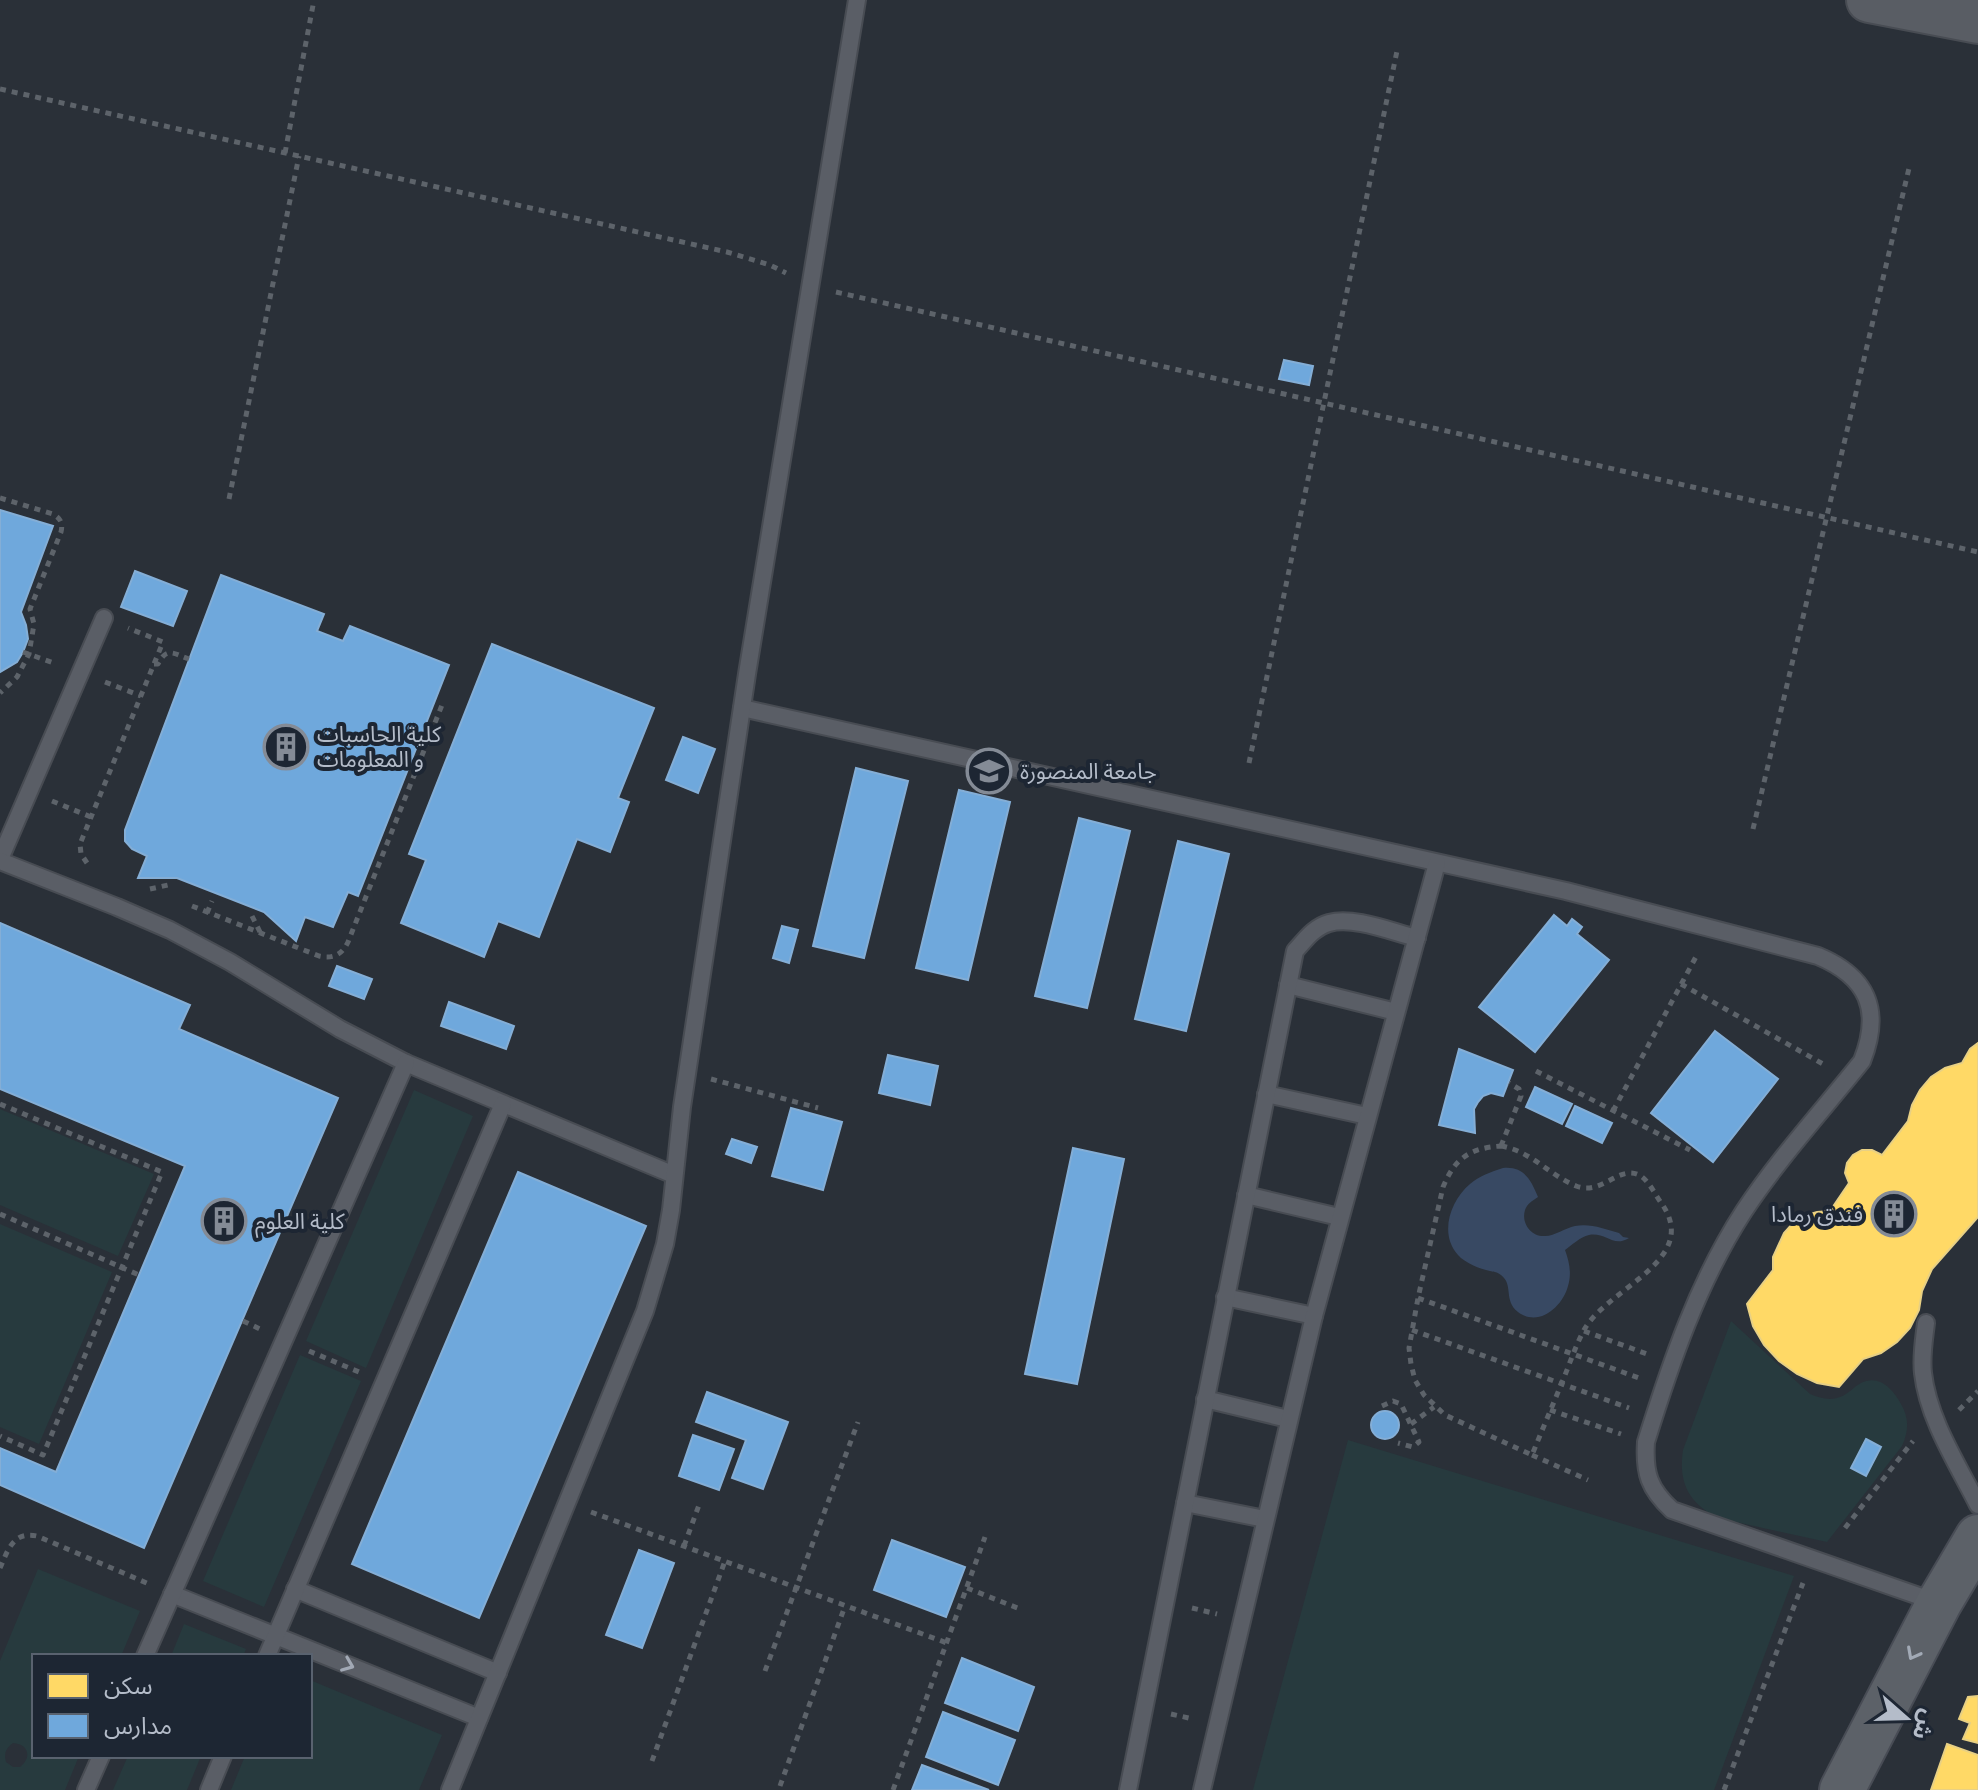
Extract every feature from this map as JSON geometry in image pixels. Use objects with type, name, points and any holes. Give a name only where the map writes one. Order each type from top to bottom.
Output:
[{"type":"main road","points":[[1869,0],[1978,21]]},
{"type":"main road","points":[[1842,1790],[1939,1603],[1978,1537]]},
{"type":"lane","points":[[450,1790],[656,1278],[671,1210],[687,1072],[742,708],[857,0]]},
{"type":"lane","points":[[104,618],[0,860],[183,937],[340,1029],[406,1063],[674,1175]]},
{"type":"lane","points":[[742,708],[1566,891],[1818,956],[1838,965],[1855,979],[1866,998],[1872,1019],[1870,1041],[1862,1061],[1767,1178],[1721,1250],[1685,1327],[1646,1442],[1645,1461],[1649,1480],[1658,1497],[1672,1510],[1939,1603]]},
{"type":"lane","points":[[1202,1790],[1288,1419],[1339,1217],[1437,863]]},
{"type":"lane","points":[[1128,1790],[1295,951],[1309,934],[1328,923],[1350,921],[1417,938]]},
{"type":"lane","points":[[1288,985],[1396,1012]]},
{"type":"lane","points":[[146,1654],[406,1063]]},
{"type":"lane","points":[[1266,1094],[1367,1116]]},
{"type":"lane","points":[[268,1654],[503,1104]]},
{"type":"lane","points":[[1246,1195],[1339,1217]]},
{"type":"lane","points":[[1225,1297],[1314,1316]]},
{"type":"lane","points":[[1926,1323],[1923,1371],[1927,1395],[1935,1418],[1978,1505]]},
{"type":"lane","points":[[1205,1399],[1288,1419]]},
{"type":"lane","points":[[1185,1503],[1265,1519]]},
{"type":"lane","points":[[295,1589],[498,1673]]},
{"type":"lane","points":[[172,1594],[479,1718]]},
{"type":"lane","points":[[86,1790],[100,1758]]},
{"type":"lane","points":[[209,1790],[222,1758]]},
{"type":"path","points":[[285,153],[314,0]]},
{"type":"path","points":[[1249,763],[1397,51]]},
{"type":"path","points":[[0,89],[727,252],[770,265],[810,286],[1978,552]]},
{"type":"path","points":[[229,499],[299,156]]},
{"type":"path","points":[[1753,829],[1910,164]]},
{"type":"path","points":[[0,498],[53,514],[62,524],[30,609],[34,624],[29,654],[17,677],[0,693]]},
{"type":"path","points":[[92,868],[81,854],[80,844],[163,642],[104,618]]},
{"type":"path","points":[[154,664],[158,664],[168,652],[189,659]]},
{"type":"path","points":[[178,901],[319,956],[333,957],[345,949],[442,705]]},
{"type":"path","points":[[29,792],[91,817]]},
{"type":"path","points":[[164,895],[149,890],[168,885]]},
{"type":"path","points":[[252,916],[260,933]]},
{"type":"path","points":[[1613,1111],[1711,929]]},
{"type":"path","points":[[1681,984],[1848,1078]]},
{"type":"path","points":[[1536,1071],[1690,1150]]},
{"type":"path","points":[[687,1072],[818,1108]]},
{"type":"path","points":[[1501,1146],[1521,1096],[1519,1089],[1509,1083]]},
{"type":"path","points":[[0,1104],[162,1172],[43,1455],[0,1436]]},
{"type":"path","points":[[1532,1455],[1584,1331],[1598,1311],[1662,1258],[1672,1229],[1669,1214],[1643,1177],[1634,1173],[1626,1173],[1603,1186],[1586,1189],[1569,1183],[1525,1153],[1501,1146],[1486,1147],[1458,1161],[1443,1187],[1409,1348],[1415,1380],[1434,1407],[1445,1415],[1532,1455],[1588,1480]]},
{"type":"path","points":[[0,1214],[139,1275]]},
{"type":"path","points":[[1418,1298],[1634,1376]]},
{"type":"path","points":[[1412,1330],[1624,1406]]},
{"type":"path","points":[[1584,1331],[1643,1352]]},
{"type":"path","points":[[1845,1528],[1920,1431],[1935,1418],[1959,1411],[1978,1391]]},
{"type":"path","points":[[1382,1406],[1398,1402],[1404,1408],[1419,1442],[1413,1447],[1398,1443]]},
{"type":"path","points":[[1411,1424],[1434,1407]]},
{"type":"path","points":[[1550,1410],[1614,1432]]},
{"type":"path","points":[[765,1671],[858,1422]]},
{"type":"path","points":[[567,1503],[947,1643]]},
{"type":"path","points":[[684,1546],[699,1505]]},
{"type":"path","points":[[0,1568],[11,1544],[30,1535],[172,1594]]},
{"type":"path","points":[[893,1790],[985,1537]]},
{"type":"path","points":[[1724,1790],[1812,1559]]},
{"type":"path","points":[[652,1761],[725,1561]]},
{"type":"path","points":[[967,1588],[1020,1609]]},
{"type":"path","points":[[1165,1602],[1241,1620]]},
{"type":"path","points":[[780,1786],[845,1606]]},
{"type":"path","points":[[1144,1707],[1217,1725]]},
{"type":"green space","points":[[414,1090],[473,1116],[366,1368],[306,1341]]},
{"type":"green space","points":[[0,1109],[154,1174],[118,1256],[0,1205]]},
{"type":"green space","points":[[0,1224],[112,1272],[39,1444],[0,1427]]},
{"type":"green space","points":[[1731,1321],[1810,1394],[1836,1398],[1861,1383],[1874,1380],[1885,1384],[1894,1393],[1907,1419],[1902,1446],[1827,1542],[1718,1518],[1708,1512],[1693,1499],[1684,1482],[1683,1450]],"holes":[[[1866,1439],[1881,1447],[1866,1476],[1851,1468]]]},
{"type":"green space","points":[[300,1355],[361,1381],[264,1607],[203,1581]]},
{"type":"green space","points":[[1348,1440],[1794,1576],[1714,1790],[1253,1790]]},
{"type":"green space","points":[[38,1569],[140,1611],[122,1654],[32,1654],[32,1758],[78,1758],[65,1790],[0,1790],[0,1661]],"holes":[[[13,1743],[23,1746],[27,1756],[20,1767],[6,1762],[8,1747]]]},
{"type":"green space","points":[[184,1624],[246,1649],[244,1654],[172,1654]]},
{"type":"green space","points":[[312,1681],[442,1735],[419,1790],[231,1790],[244,1758],[312,1758]]},
{"type":"green space","points":[[127,1758],[200,1758],[187,1790],[113,1790]]},
{"type":"water","points":[[1503,1168],[1516,1169],[1526,1175],[1533,1185],[1538,1197],[1527,1206],[1524,1215],[1531,1232],[1549,1236],[1586,1225],[1629,1238],[1614,1241],[1589,1235],[1565,1250],[1570,1276],[1565,1294],[1556,1307],[1534,1318],[1513,1307],[1507,1283],[1501,1275],[1465,1261],[1452,1247],[1449,1237],[1452,1208],[1463,1191],[1477,1179]]},
{"type":"building: سكن","name":"فندق رمادا","points":[[1978,1043],[1978,1217],[1932,1269],[1922,1291],[1919,1310],[1910,1328],[1897,1342],[1881,1353],[1863,1359],[1839,1387],[1817,1383],[1797,1374],[1764,1345],[1753,1326],[1747,1304],[1773,1270],[1773,1257],[1784,1233],[1804,1216],[1830,1211],[1849,1183],[1845,1173],[1853,1155],[1862,1150],[1872,1150],[1882,1155],[1908,1121],[1912,1105],[1931,1077],[1945,1068],[1962,1063],[1970,1049]]},
{"type":"building: سكن","points":[[1978,1696],[1978,1743],[1963,1739],[1970,1723],[1959,1719],[1968,1697]]},
{"type":"building: سكن","points":[[1947,1744],[1978,1755],[1978,1790],[1931,1790]]},
{"type":"building: مدارس","points":[[1284,360],[1313,366],[1309,385],[1279,379]]},
{"type":"building: مدارس","points":[[0,510],[53,526],[21,612],[28,639],[17,662],[0,672]]},
{"type":"building: مدارس","points":[[135,571],[187,591],[173,626],[121,607]]},
{"type":"building: مدارس","name":"كلية الحاسبات و المعلومات","points":[[221,575],[324,614],[317,631],[343,641],[350,626],[449,665],[358,896],[348,892],[333,927],[305,917],[296,941],[264,912],[177,878],[138,878],[147,856],[132,849],[125,841],[125,830]]},
{"type":"building: مدارس","points":[[492,644],[654,708],[618,798],[629,802],[610,852],[577,839],[539,937],[498,921],[484,957],[401,923],[426,860],[409,854]]},
{"type":"building: مدارس","points":[[683,737],[715,749],[698,793],[666,780]]},
{"type":"building: مدارس","points":[[856,768],[908,781],[864,958],[813,946]]},
{"type":"building: مدارس","points":[[959,790],[1010,802],[968,980],[916,968]]},
{"type":"building: مدارس","points":[[1079,818],[1130,831],[1087,1008],[1035,996]]},
{"type":"building: مدارس","points":[[1178,841],[1229,854],[1186,1031],[1135,1019]]},
{"type":"building: مدارس","points":[[1554,915],[1567,926],[1572,919],[1582,927],[1577,934],[1609,960],[1535,1052],[1479,1007]]},
{"type":"building: مدارس","name":"كلية العلوم","points":[[0,923],[190,1005],[179,1029],[338,1098],[144,1548],[0,1485],[0,1448],[56,1472],[185,1166],[0,1089]]},
{"type":"building: مدارس","points":[[782,926],[798,930],[789,963],[773,958]]},
{"type":"building: مدارس","points":[[337,966],[372,979],[364,999],[329,986]]},
{"type":"building: مدارس","points":[[449,1002],[514,1026],[506,1049],[441,1026]]},
{"type":"building: مدارس","points":[[1715,1031],[1778,1079],[1713,1162],[1651,1113]]},
{"type":"building: مدارس","points":[[1459,1049],[1513,1070],[1503,1096],[1491,1093],[1478,1102],[1474,1109],[1475,1133],[1439,1125]]},
{"type":"building: مدارس","points":[[888,1055],[938,1066],[930,1105],[879,1093]]},
{"type":"building: مدارس","points":[[1535,1087],[1572,1104],[1562,1124],[1526,1107]]},
{"type":"building: مدارس","points":[[1575,1106],[1612,1123],[1602,1143],[1566,1126]]},
{"type":"building: مدارس","points":[[791,1108],[842,1122],[823,1190],[772,1176]]},
{"type":"building: مدارس","points":[[732,1139],[757,1147],[751,1163],[726,1154]]},
{"type":"building: مدارس","points":[[1073,1148],[1124,1159],[1077,1384],[1025,1374]]},
{"type":"building: مدارس","points":[[518,1172],[646,1226],[479,1618],[352,1564]]},
{"type":"building: مدارس","points":[[707,1392],[788,1422],[763,1489],[732,1478],[746,1440],[696,1422]]},
{"type":"building: مدارس","points":[[1385,1411],[1395,1415],[1399,1425],[1395,1435],[1385,1439],[1375,1435],[1371,1425],[1375,1415]]},
{"type":"building: مدارس","points":[[693,1435],[734,1449],[719,1490],[679,1476]]},
{"type":"building: مدارس","points":[[1866,1439],[1881,1447],[1866,1476],[1851,1468]]},
{"type":"building: مدارس","points":[[892,1540],[965,1567],[946,1617],[874,1590]]},
{"type":"building: مدارس","points":[[639,1550],[674,1563],[642,1648],[606,1635]]},
{"type":"building: مدارس","points":[[962,1658],[1034,1687],[1018,1731],[945,1703]]},
{"type":"building: مدارس","points":[[943,1712],[1015,1740],[998,1785],[926,1757]]},
{"type":"building: مدارس","points":[[922,1765],[989,1790],[912,1790]]},
{"type":"place","name":"كلية الحاسبات و المعلومات","points":[[286,747]]},
{"type":"place","name":"جامعة المنصورة","points":[[989,771]]},
{"type":"place","name":"فندق رمادا","points":[[1894,1214]]},
{"type":"place","name":"كلية العلوم","points":[[224,1221]]}]
